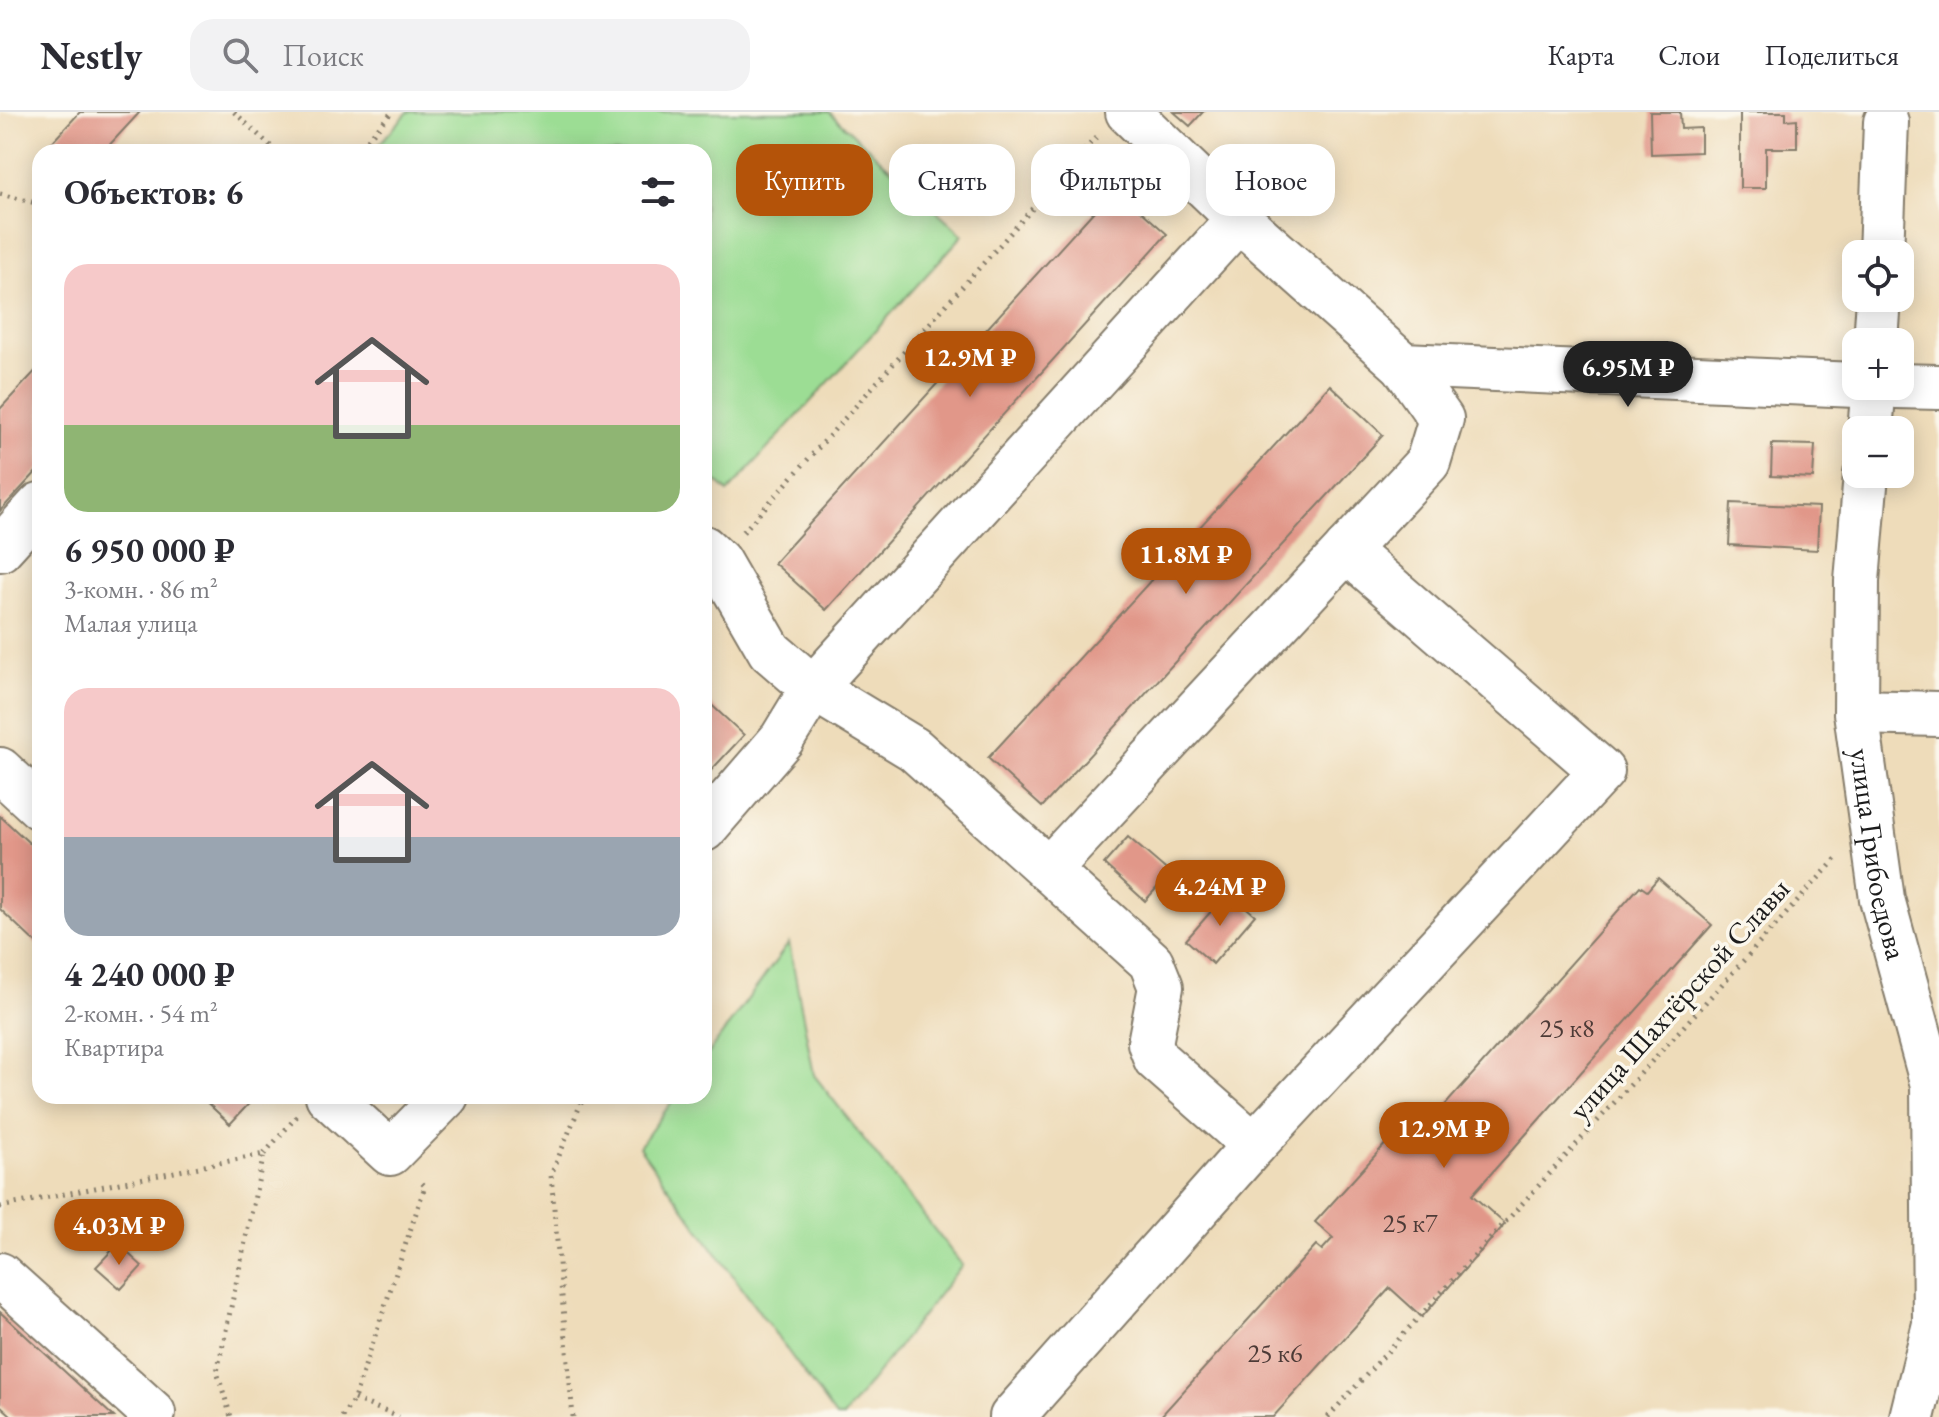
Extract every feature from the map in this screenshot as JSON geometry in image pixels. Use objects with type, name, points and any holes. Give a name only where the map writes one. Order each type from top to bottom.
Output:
[{"type":"street","points":[[1882,240],[1888,115]]},
{"type":"street","points":[[1048,870],[1428,462],[1441,419],[1403,365],[1239,219],[1118,118]]},
{"type":"street","points":[[712,820],[782,739],[813,688],[1239,219]]},
{"type":"street","points":[[1403,365],[1842,384]]},
{"type":"street","points":[[1914,386],[1939,387]]},
{"type":"street","name":"улица Грибоедова","points":[[1865,488],[1857,581],[1856,712],[1869,823],[1896,957],[1933,1085],[1935,1324],[1912,1417]]},
{"type":"street","points":[[0,549],[32,514]]},
{"type":"street","points":[[1012,1417],[1254,1145],[1602,771],[1346,550]]},
{"type":"street","points":[[712,556],[770,651],[813,688],[914,749],[1151,962],[1161,987],[1150,1043],[1156,1059],[1254,1145]]},
{"type":"street","points":[[1856,712],[1939,714]]},
{"type":"street","points":[[0,770],[32,800]]},
{"type":"street","points":[[1896,957],[1939,993]]},
{"type":"street","points":[[319,1104],[390,1153],[438,1104]]},
{"type":"street","points":[[0,1275],[153,1413]]},
{"type":"path","points":[[234,112],[268,144]]},
{"type":"path","points":[[364,144],[392,112]]},
{"type":"path","points":[[712,553],[1118,118]]},
{"type":"path","points":[[0,194],[32,202]]},
{"type":"path","name":"улица Шахтёрской Славы","points":[[1328,1417],[1869,823]]},
{"type":"path","points":[[231,1417],[217,1372],[264,1154],[314,1104]]},
{"type":"path","points":[[573,1417],[551,1175],[581,1104]]},
{"type":"path","points":[[0,1207],[264,1154]]},
{"type":"path","points":[[342,1417],[354,1399],[425,1186]]},
{"type":"path","points":[[354,1399],[399,1417]]},
{"type":"green space","points":[[408,112],[829,112],[864,144],[736,144],[736,216],[873,216],[873,152],[889,167],[889,216],[942,216],[963,235],[728,492],[712,477],[712,144],[379,144]]},
{"type":"green space","points":[[789,943],[814,1075],[962,1265],[843,1417],[836,1417],[639,1147],[670,1104],[712,1104],[712,1048]]},
{"type":"building","points":[[80,112],[140,112],[110,144],[50,144]]},
{"type":"building","points":[[1174,112],[1203,112],[1190,126]]},
{"type":"building","points":[[1650,112],[1680,112],[1681,129],[1701,128],[1701,152],[1651,154]]},
{"type":"building","points":[[1740,112],[1786,112],[1786,120],[1797,119],[1797,148],[1766,148],[1766,188],[1740,188]]},
{"type":"building","points":[[1090,216],[1147,216],[1167,234],[826,610],[774,563]]},
{"type":"building","points":[[32,375],[32,477],[0,511],[0,409]]},
{"type":"building","points":[[1330,385],[1383,435],[1042,807],[988,758]]},
{"type":"building","points":[[1772,444],[1815,445],[1813,478],[1771,476]]},
{"type":"building","points":[[1731,503],[1819,507],[1817,550],[1729,545]]},
{"type":"building","points":[[712,705],[744,735],[712,769]]},
{"type":"building","points":[[0,816],[32,846],[32,939],[0,909]]},
{"type":"building","points":[[1128,837],[1170,873],[1145,901],[1104,864]]},
{"type":"building","points":[[1658,878],[1712,925],[1472,1195],[1505,1224],[1422,1317],[1390,1288],[1273,1417],[1160,1417],[1316,1245],[1322,1250],[1333,1238],[1315,1222],[1398,1130],[1420,1149],[1431,1137],[1423,1130],[1640,886],[1647,891]]},
{"type":"building","points":[[1228,892],[1255,915],[1213,964],[1186,940]]},
{"type":"building","points":[[209,1104],[249,1104],[230,1124]]},
{"type":"building","points":[[118,1244],[142,1266],[121,1289],[96,1267]]},
{"type":"building","points":[[0,1312],[114,1417],[13,1417],[0,1405]]}]
